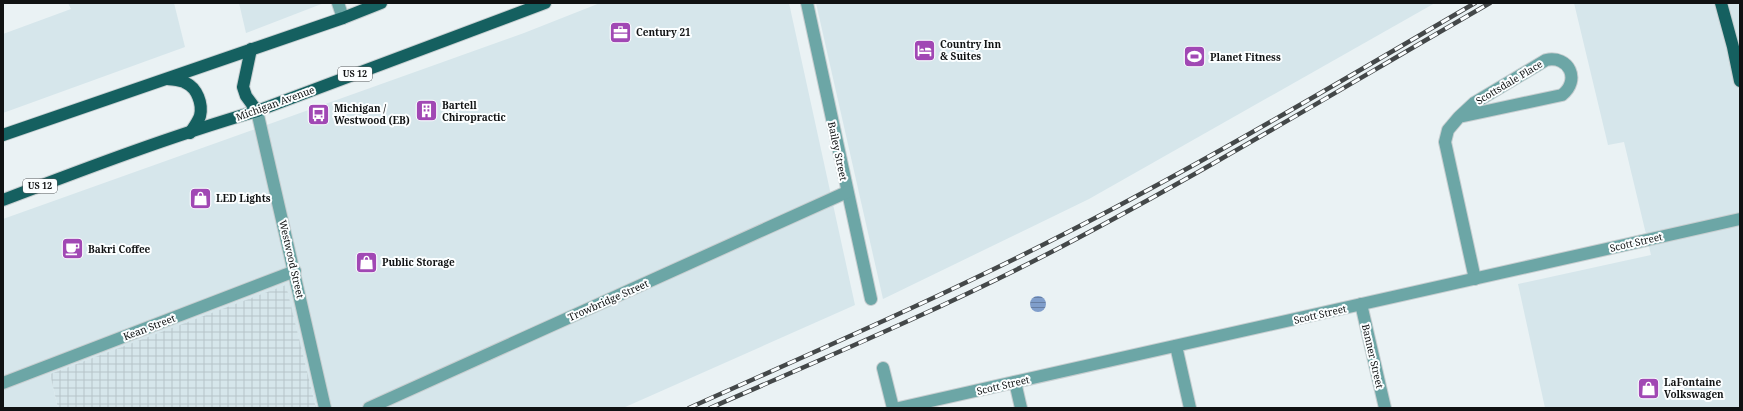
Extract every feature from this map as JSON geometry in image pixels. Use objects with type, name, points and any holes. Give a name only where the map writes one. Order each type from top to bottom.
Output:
[{"type":"main road","points":[[3,135],[343,18],[381,3]]},
{"type":"main road","name":"Michigan Avenue","points":[[3,200],[78,171],[257,111],[545,3]]},
{"type":"main road","points":[[1721,3],[1733,47],[1740,81]]},
{"type":"main road","points":[[251,49],[243,87],[246,96],[257,111]]},
{"type":"main road","points":[[164,79],[188,83],[194,88],[200,100],[201,111],[199,118],[190,133]]},
{"type":"street","points":[[338,3],[343,18]]},
{"type":"street","name":"Bailey Street","points":[[807,3],[871,299]]},
{"type":"street","name":"Scottsdale Place","points":[[1459,117],[1562,94],[1567,90],[1570,84],[1572,77],[1570,71],[1562,62],[1556,59],[1546,60],[1474,103],[1459,117],[1448,130],[1445,142],[1475,279]]},
{"type":"street","name":"Westwood Street","points":[[257,111],[295,271],[325,408]]},
{"type":"street","name":"Trowbridge Street","points":[[369,408],[847,192]]},
{"type":"street","name":"Scott Street","points":[[899,408],[1740,219]]},
{"type":"street","name":"Kean Street","points":[[3,383],[295,271]]},
{"type":"street","name":"Banner Street","points":[[1361,304],[1385,408]]},
{"type":"street","points":[[1176,346],[1190,408]]},
{"type":"street","points":[[883,368],[891,402]]},
{"type":"street","points":[[1015,382],[1021,408]]},
{"type":"shaded area","points":[[68,3],[174,3],[185,47],[3,113],[3,34],[71,9]]},
{"type":"shaded area","points":[[239,3],[324,3],[246,33]]},
{"type":"shaded area","points":[[600,3],[789,3],[855,305],[623,408],[316,408],[286,286],[50,374],[58,408],[3,408],[3,219],[524,33]]},
{"type":"shaded area","points":[[816,3],[1435,3],[1089,199],[883,299]]},
{"type":"shaded area","points":[[1574,3],[1740,3],[1740,408],[1545,408],[1518,284],[1651,255],[1624,142],[1608,145]]},
{"type":"shaded area","points":[[286,285],[316,408],[58,408],[50,374]]},
{"type":"water","points":[[1038,296],[1045,301],[1046,304],[1041,311],[1038,312],[1031,307],[1030,304],[1035,297]]},
{"type":"railway","points":[[689,408],[927,301],[1068,232],[1223,149],[1475,3]]},
{"type":"railway","points":[[710,408],[930,311],[1059,248],[1168,189],[1490,3]]},
{"type":"place","name":"Century 21","points":[[620,32]]},
{"type":"place","name":"Country Inn & Suites","points":[[924,50]]},
{"type":"place","name":"Planet Fitness","points":[[1195,57]]},
{"type":"place","name":"Bartell Chiropractic","points":[[426,111]]},
{"type":"place","name":"Michigan / Westwood (EB)","points":[[318,114]]},
{"type":"place","name":"LED Lights","points":[[201,198]]},
{"type":"place","name":"Bakri Coffee","points":[[72,249]]},
{"type":"place","name":"Public Storage","points":[[366,262]]},
{"type":"place","name":"LaFontaine Volkswagen","points":[[1648,388]]}]
